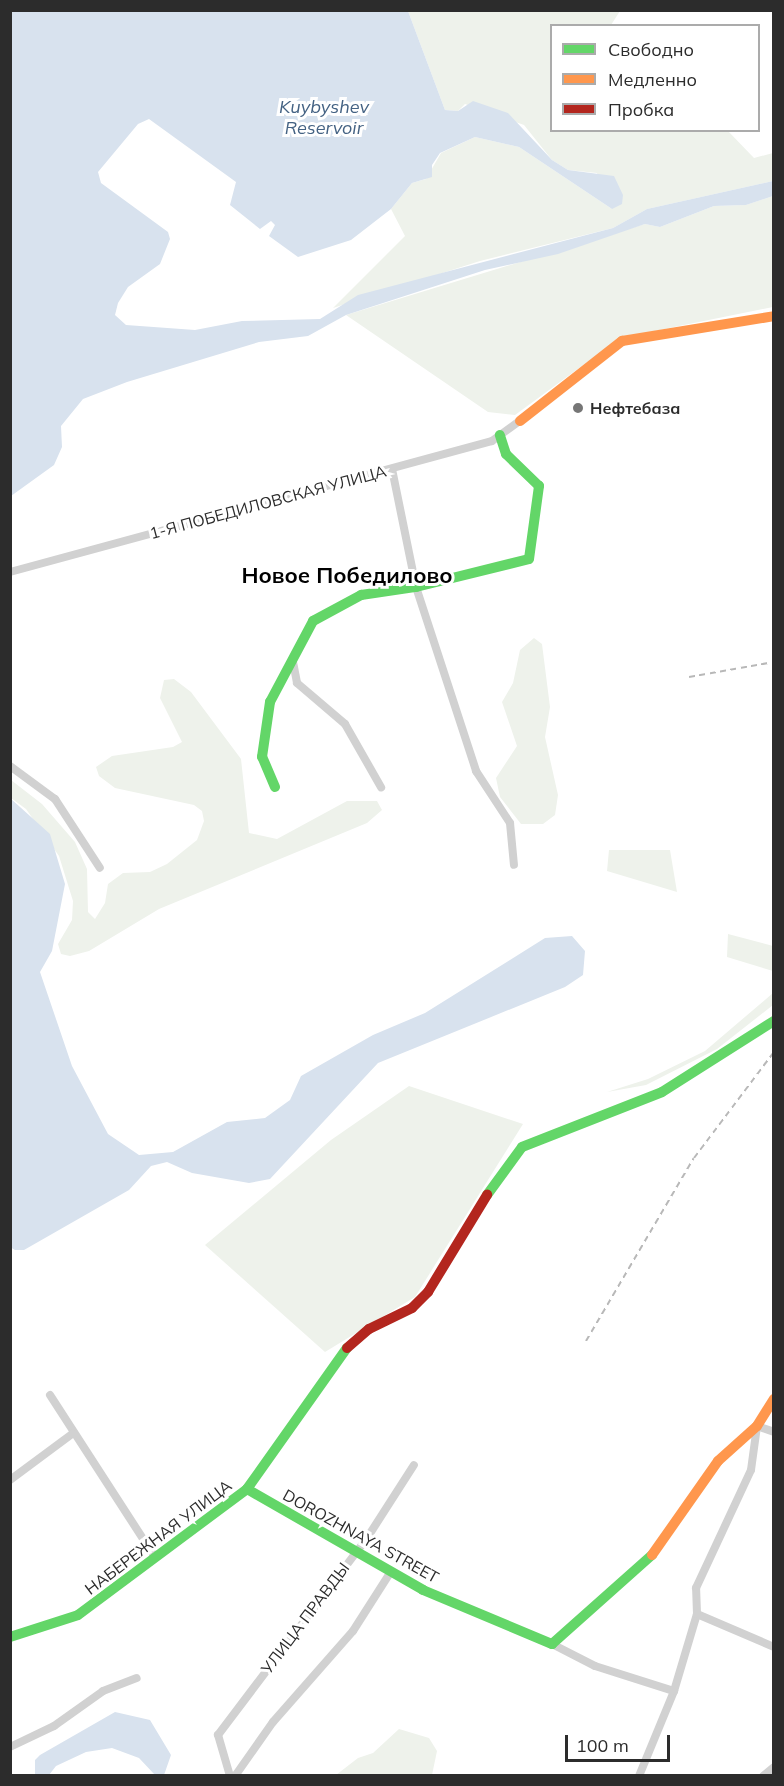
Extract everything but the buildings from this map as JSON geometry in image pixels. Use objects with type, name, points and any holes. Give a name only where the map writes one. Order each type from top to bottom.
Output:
[{"type":"street","points":[[520,421],[622,341],[774,316]]},
{"type":"street","name":"1-Я ПОБЕДИЛОВСКАЯ УЛИЦА","points":[[10,572],[392,469],[500,435],[520,421]]},
{"type":"street","points":[[275,788],[262,757],[268,715],[309,625],[338,605],[376,592],[416,587],[529,559],[539,486],[506,454],[500,435]]},
{"type":"street","points":[[392,469],[416,587],[476,771],[510,824],[514,865]]},
{"type":"street","points":[[292,660],[297,683],[345,724],[381,787]]},
{"type":"street","points":[[10,766],[55,799],[100,868]]},
{"type":"street","name":"НАБЕРЕЖНАЯ УЛИЦА","points":[[10,1637],[78,1615],[154,1556],[247,1490],[340,1354],[369,1329],[412,1308],[428,1292],[501,1171],[522,1147],[662,1092],[774,1021]]},
{"type":"street","points":[[50,1395],[72,1434],[154,1556]]},
{"type":"street","points":[[674,1691],[595,1666],[552,1644],[647,1562],[718,1461],[758,1426],[774,1399]]},
{"type":"street","points":[[758,1426],[774,1432]]},
{"type":"street","points":[[639,1776],[674,1691],[697,1614],[696,1588],[752,1470],[758,1426]]},
{"type":"street","points":[[10,1480],[72,1434]]},
{"type":"street","name":"УЛИЦА ПРАВДЫ","points":[[230,1776],[218,1735],[355,1552],[414,1465]]},
{"type":"street","name":"DOROZHNAYA STREET","points":[[247,1490],[390,1573],[552,1644]]},
{"type":"street","points":[[235,1776],[273,1722],[353,1631],[390,1573]]},
{"type":"street","points":[[697,1614],[774,1647]]},
{"type":"street","points":[[10,1747],[54,1726],[103,1691],[137,1678]]},
{"type":"street","points":[[763,1776],[774,1767]]},
{"type":"shaded area","points":[[408,11],[620,11],[612,24],[550,24],[550,132],[729,132],[754,158],[773,153],[773,181],[647,209],[613,228],[480,261],[333,308],[405,236],[391,209],[412,183],[426,179],[441,153],[475,137],[519,147],[612,209],[597,173],[568,170],[552,160],[524,125],[465,104],[458,111],[445,110]]},
{"type":"shaded area","points":[[773,196],[773,307],[620,338],[515,415],[488,412],[346,315],[645,224],[660,227],[714,206],[746,205]]},
{"type":"shaded area","points":[[534,638],[542,644],[550,707],[545,737],[558,795],[555,815],[543,824],[521,824],[500,797],[496,778],[517,746],[502,702],[513,683],[520,650]]},
{"type":"shaded area","points":[[174,679],[191,692],[241,759],[249,833],[277,839],[347,801],[377,801],[382,810],[367,823],[159,909],[89,951],[70,956],[61,954],[58,944],[72,920],[73,901],[59,856],[26,809],[11,798],[11,780],[42,804],[75,842],[87,869],[88,912],[95,919],[105,903],[108,884],[123,873],[150,872],[167,864],[197,840],[204,821],[202,811],[194,805],[115,788],[99,776],[96,767],[112,756],[173,747],[182,742],[160,698],[164,680]]},
{"type":"shaded area","points":[[609,850],[670,850],[677,892],[607,871]]},
{"type":"shaded area","points":[[728,934],[773,946],[773,971],[727,957]]},
{"type":"shaded area","points":[[773,993],[773,1005],[717,1049],[646,1085],[607,1092],[648,1079],[705,1051]]},
{"type":"shaded area","points":[[409,1086],[523,1124],[415,1297],[325,1352],[205,1245],[331,1140]]},
{"type":"shaded area","points":[[399,1729],[429,1738],[437,1751],[432,1775],[336,1775],[358,1758],[373,1753]]},
{"type":"water","name":"Kuybyshev Reservoir","points":[[11,10],[408,11],[445,110],[458,111],[473,101],[508,113],[552,160],[568,170],[614,176],[623,195],[622,204],[612,209],[519,147],[475,137],[440,153],[432,165],[432,177],[412,183],[391,209],[351,240],[298,257],[269,236],[275,225],[271,221],[260,229],[230,205],[236,182],[149,119],[138,124],[98,172],[101,183],[168,232],[170,239],[160,264],[128,287],[118,303],[115,315],[126,325],[195,330],[242,321],[320,319],[358,295],[613,228],[647,209],[773,181],[773,196],[746,205],[714,206],[660,227],[645,224],[558,254],[485,270],[346,315],[308,336],[259,342],[127,382],[83,399],[61,426],[62,447],[54,465],[11,496]]},
{"type":"water","points":[[10,798],[50,834],[65,884],[52,951],[40,972],[72,1066],[108,1134],[139,1155],[173,1152],[227,1122],[265,1118],[290,1100],[301,1076],[373,1035],[425,1013],[545,938],[572,936],[585,951],[583,975],[565,987],[378,1063],[270,1179],[249,1183],[192,1173],[167,1162],[151,1166],[129,1190],[24,1250],[15,1250],[10,1247]]},
{"type":"water","points":[[115,1712],[150,1720],[171,1755],[164,1775],[155,1775],[139,1758],[112,1748],[86,1752],[56,1766],[49,1775],[35,1775],[35,1760],[40,1755]]},
{"type":"railway","points":[[689,677],[774,662]]},
{"type":"railway","points":[[586,1341],[694,1158],[774,1052]]},
{"type":"traffic: fast","points":[[275,787],[262,757],[270,702],[313,621],[361,595],[416,587],[529,559],[539,486],[506,454],[500,435]]},
{"type":"traffic: fast","points":[[487,1195],[522,1147],[662,1092],[774,1021]]},
{"type":"traffic: fast","points":[[10,1637],[78,1615],[247,1489],[347,1348]]},
{"type":"traffic: fast","points":[[247,1489],[423,1590],[552,1644],[652,1555]]},
{"type":"traffic: slow","points":[[520,421],[622,341],[774,316]]},
{"type":"traffic: slow","points":[[652,1555],[718,1461],[757,1426],[774,1399]]},
{"type":"traffic: jam","points":[[347,1348],[369,1329],[412,1308],[428,1292],[487,1195]]},
{"type":"place","name":"Нефтебаза","points":[[578,408]]},
{"type":"district","name":"Новое Победилово","points":[[347,576]]}]
